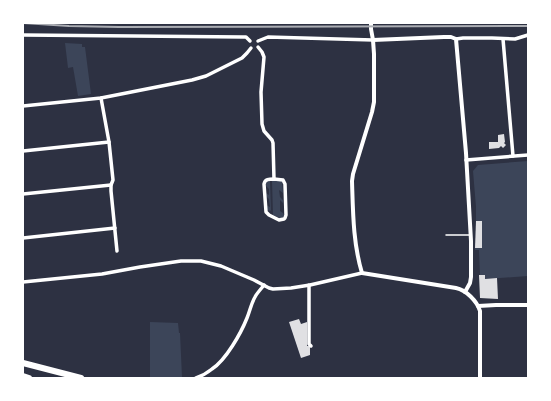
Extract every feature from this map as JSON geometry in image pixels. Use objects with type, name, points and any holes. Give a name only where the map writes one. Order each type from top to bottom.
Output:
[{"type":"highway","points":[[23,363],[81,378]]},
{"type":"highway","points":[[23,376],[29,378]]},
{"type":"street","points":[[362,273],[356,243],[352,181],[374,102],[373,40],[371,23]]},
{"type":"street","points":[[23,35],[243,37],[248,38],[251,48],[242,58],[200,78],[101,98],[23,106]]},
{"type":"street","points":[[250,41],[254,39],[258,41],[268,38],[373,40],[451,37],[456,39],[515,39],[528,35]]},
{"type":"street","points":[[456,39],[466,160],[470,235],[471,277],[470,283],[465,292]]},
{"type":"street","points":[[502,39],[513,156]]},
{"type":"street","points":[[258,41],[258,47],[264,56],[261,92],[262,124],[264,131],[273,143],[274,179]]},
{"type":"street","points":[[251,48],[253,49],[258,47]]},
{"type":"street","points":[[101,98],[109,142],[113,180],[111,191],[117,251]]},
{"type":"street","points":[[23,151],[109,142]]},
{"type":"street","points":[[466,160],[528,155]]},
{"type":"street","points":[[274,179],[283,180],[285,184],[286,215],[285,218],[281,220],[269,215],[265,210],[264,181],[274,179]]},
{"type":"street","points":[[23,194],[111,185]]},
{"type":"street","points":[[23,238],[115,228]]},
{"type":"street","points":[[23,282],[102,274],[171,262],[192,261],[206,262],[230,269],[273,289],[309,285],[362,273],[456,288],[465,292],[478,306],[480,316],[480,378]]},
{"type":"street","points":[[196,378],[217,366],[228,352],[247,319],[253,300],[264,285]]},
{"type":"street","points":[[309,285],[308,344],[311,346]]},
{"type":"street","points":[[478,306],[528,305]]},
{"type":"lane","points":[[446,235],[470,235]]},
{"type":"shaded area","points":[[65,43],[82,44],[82,47],[85,47],[91,94],[78,96],[73,67],[68,68]]},
{"type":"shaded area","points":[[528,161],[528,276],[485,279],[485,275],[480,275],[479,250],[475,250],[475,248],[482,248],[482,221],[476,221],[473,171],[478,165]]},
{"type":"shaded area","points":[[267,181],[270,181],[271,210],[270,211],[267,210],[266,205],[270,207],[269,199],[266,196],[266,193],[269,195],[269,189],[266,186]]},
{"type":"shaded area","points":[[272,181],[282,181],[283,193],[279,190],[280,197],[283,200],[283,203],[280,200],[280,211],[284,215],[283,218],[273,215]]},
{"type":"shaded area","points":[[150,322],[178,323],[180,333],[182,377],[150,378]]},
{"type":"building","points":[[504,134],[504,143],[506,145],[503,148],[501,146],[499,148],[489,149],[489,142],[498,142],[498,135]]},
{"type":"building","points":[[476,221],[482,221],[482,248],[475,248]]},
{"type":"building","points":[[479,275],[485,275],[485,279],[497,278],[498,299],[480,298]]},
{"type":"building","points":[[299,319],[301,324],[307,322],[307,346],[310,346],[310,355],[301,358],[289,322]]},
{"type":"railway","points":[[23,23],[119,27],[528,26]]}]
